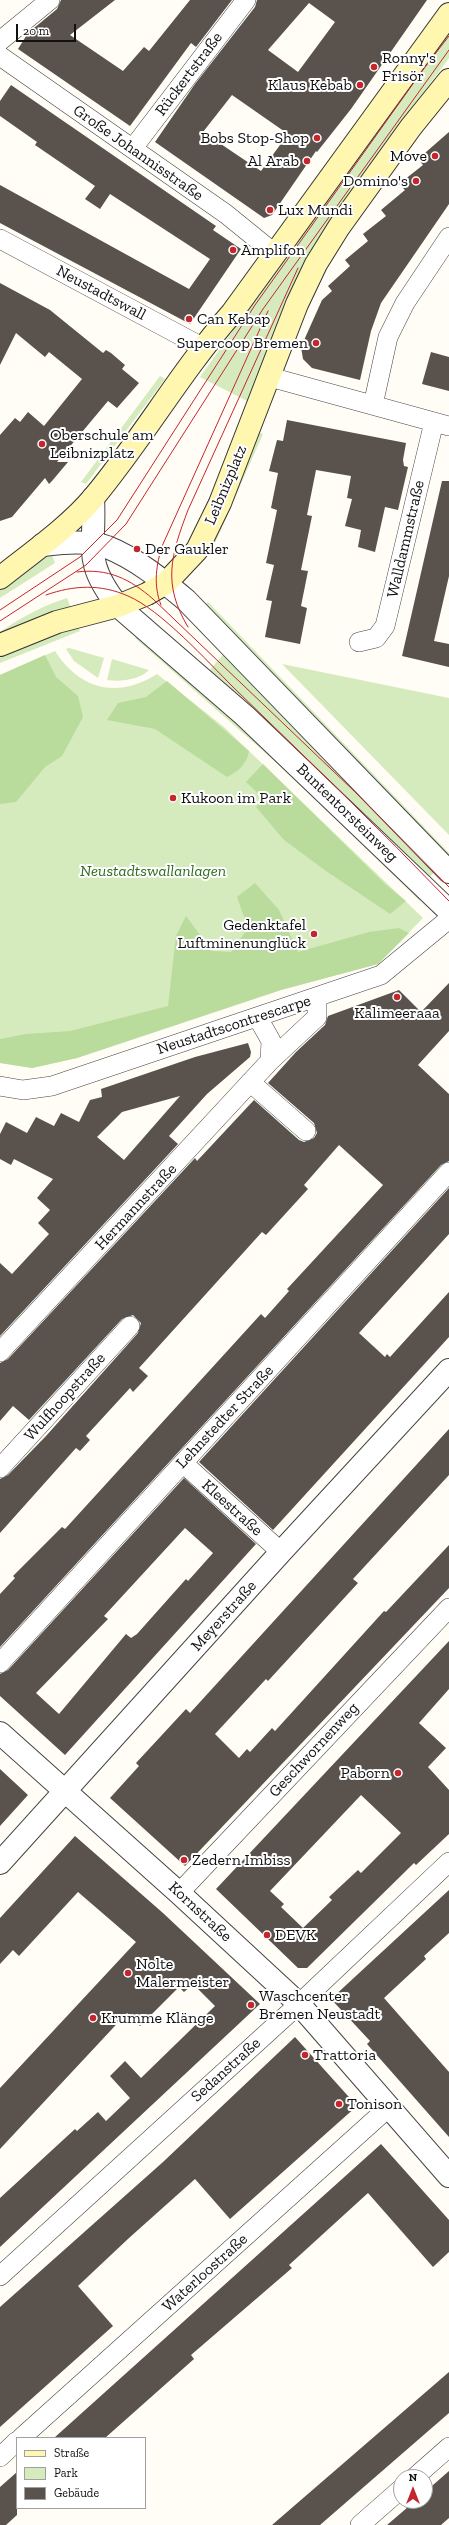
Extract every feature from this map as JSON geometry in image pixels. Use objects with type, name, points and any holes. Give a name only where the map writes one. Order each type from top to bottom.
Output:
[{"type":"main road","points":[[0,578],[42,544],[93,498],[127,454],[202,347],[232,313],[274,253],[449,14]]},
{"type":"main road","name":"Leibnizplatz","points":[[0,645],[57,622],[118,606],[166,583],[197,550],[220,503],[270,378],[297,304],[316,264],[339,227],[411,127],[449,80]]},
{"type":"street","points":[[0,41],[50,0]]},
{"type":"street","name":"Rückertstraße","points":[[133,148],[246,0]]},
{"type":"street","name":"Große Johannisstraße","points":[[0,56],[226,214],[274,253]]},
{"type":"street","points":[[372,405],[388,337],[405,303],[449,237]]},
{"type":"street","name":"Neustadtswall","points":[[0,239],[202,347]]},
{"type":"street","points":[[270,378],[442,424]]},
{"type":"street","name":"Walldammstraße","points":[[359,642],[376,638],[385,626],[442,424]]},
{"type":"street","points":[[93,498],[92,545],[95,571],[104,588],[118,606]]},
{"type":"street","points":[[42,544],[92,545],[106,547],[131,560],[166,583]]},
{"type":"street","name":"Buntentorsteinweg","points":[[166,583],[186,600],[449,872]]},
{"type":"street","name":"Buntentorsteinweg","points":[[118,606],[245,716],[449,911]]},
{"type":"street","name":"Neustadtscontrescarpe","points":[[0,1086],[22,1090],[52,1086],[317,999],[381,975],[449,919]]},
{"type":"street","name":"Hermannstraße","points":[[0,1352],[250,1082],[270,1061],[318,1017],[317,999]]},
{"type":"street","points":[[258,1018],[271,1041],[270,1061]]},
{"type":"street","points":[[250,1082],[306,1131]]},
{"type":"street","name":"Lehnstedter Straße","points":[[0,1663],[449,1172]]},
{"type":"street","name":"Wulfhoopstraße","points":[[0,1468],[130,1326]]},
{"type":"street","name":"Meyerstraße","points":[[0,1863],[281,1552],[449,1370]]},
{"type":"street","name":"Kleestraße","points":[[183,1463],[281,1552]]},
{"type":"street","name":"Geschwornenweg","points":[[179,1893],[449,1608]]},
{"type":"street","name":"Kornstraße","points":[[0,1733],[67,1790],[299,2004],[449,2176]]},
{"type":"street","name":"Sedanstraße","points":[[0,2276],[299,2004],[449,1862]]},
{"type":"street","name":"Waterloostraße","points":[[22,2437],[389,2107]]},
{"type":"street","points":[[0,2457],[16,2442]]},
{"type":"street","points":[[424,2469],[449,2447]]},
{"type":"street","points":[[360,2525],[393,2496]]},
{"type":"green space","points":[[449,26],[449,58],[393,134],[249,402],[200,377]]},
{"type":"green space","points":[[160,376],[165,379],[86,484],[81,482]]},
{"type":"green space","points":[[257,432],[263,434],[215,543],[209,540]]},
{"type":"green space","points":[[52,555],[55,563],[0,598],[0,590],[37,561]]},
{"type":"green space","points":[[67,598],[71,608],[0,635],[0,632],[24,617],[41,608]]},
{"type":"green space","points":[[208,602],[449,853],[449,861],[203,606]]},
{"type":"green space","points":[[78,627],[80,631],[0,663],[0,656]]},
{"type":"green space","points":[[140,634],[156,646],[422,898],[420,901],[303,786],[135,638]]},
{"type":"green space","points":[[69,648],[104,658],[98,678],[74,661],[66,649]]},
{"type":"green space","name":"Neustadtswallanlagen","points":[[55,651],[76,675],[88,682],[101,686],[114,688],[128,686],[142,682],[157,674],[224,727],[423,918],[378,964],[281,990],[77,1058],[32,1068],[0,1063],[0,675]]},
{"type":"green space","points":[[45,655],[56,677],[78,696],[83,717],[62,756],[45,767],[16,802],[0,804],[0,675]]},
{"type":"green space","points":[[223,655],[438,869],[424,882],[207,673]]},
{"type":"green space","points":[[112,659],[149,670],[130,680],[107,680]]},
{"type":"green space","points":[[282,664],[449,698],[449,835]]},
{"type":"green space","points":[[167,681],[249,751],[246,760],[239,770],[227,777],[155,729],[107,720],[118,703],[146,697]]},
{"type":"green space","points":[[263,764],[385,884],[406,901],[390,914],[326,871],[284,840],[256,807],[263,798],[246,782]]},
{"type":"green space","points":[[255,883],[279,910],[298,952],[369,932],[399,928],[409,933],[378,964],[281,990],[77,1058],[32,1068],[0,1063],[0,1039],[26,1034],[70,1031],[168,1006],[176,936],[186,916],[212,951],[231,952],[248,928],[237,897]]},
{"type":"building","points":[[61,0],[115,0],[70,35],[123,71],[144,47],[149,51],[190,0],[232,0],[196,47],[191,43],[130,126],[18,49],[28,33],[57,9]]},
{"type":"building","points":[[257,0],[427,0],[351,109],[317,152],[316,151],[272,215],[264,218],[155,142],[195,84],[255,7]],"holes":[[[309,3],[335,22],[298,72],[268,50]],[[232,95],[288,134],[261,171],[203,132]]]},
{"type":"building","points":[[11,85],[216,226],[213,230],[241,249],[190,324],[0,223],[0,185],[189,289],[210,259],[110,194],[100,209],[85,199],[95,186],[35,145],[37,142],[0,116],[0,101]]},
{"type":"building","points":[[449,132],[449,204],[381,303],[371,331],[360,380],[312,368],[303,359],[301,347],[322,300],[332,291],[328,286],[350,266],[345,260],[368,241],[363,234],[386,216],[381,210],[405,190],[399,184],[423,165],[418,159]]},
{"type":"building","points":[[0,283],[50,310],[103,353],[106,350],[111,353],[125,365],[122,369],[139,383],[117,408],[108,401],[57,462],[68,462],[52,481],[49,484],[45,478],[12,517],[0,521],[0,435],[15,418],[20,422],[28,412],[44,426],[82,379],[49,352],[45,357],[16,333],[0,365]]},
{"type":"building","points":[[431,352],[449,357],[449,391],[422,384]]},
{"type":"building","points":[[287,420],[406,443],[403,460],[404,466],[408,467],[398,510],[385,507],[375,552],[358,547],[361,530],[345,526],[352,499],[347,498],[351,476],[316,470],[307,515],[312,516],[301,570],[308,571],[301,606],[307,608],[300,644],[265,637],[272,601],[266,600],[274,565],[266,563],[277,510],[271,508],[278,473],[269,471],[277,440],[283,441]]},
{"type":"building","points":[[442,481],[449,481],[449,576],[434,641],[449,644],[449,667],[402,656]]},
{"type":"building","points":[[449,983],[449,1031],[418,1065],[449,1094],[449,1161],[441,1165],[0,1647],[0,1594],[15,1578],[13,1576],[62,1527],[65,1529],[261,1314],[265,1318],[289,1291],[287,1289],[383,1185],[339,1145],[304,1185],[308,1189],[266,1235],[262,1232],[139,1368],[148,1376],[133,1392],[130,1388],[86,1436],[90,1440],[80,1451],[76,1448],[0,1533],[0,1479],[8,1475],[46,1436],[138,1333],[141,1323],[133,1315],[122,1319],[29,1420],[13,1406],[0,1421],[0,1363],[8,1359],[195,1158],[197,1161],[254,1100],[299,1140],[304,1142],[314,1138],[317,1133],[314,1123],[268,1083],[296,1052],[325,1025],[328,1016],[399,990],[421,1012]]},
{"type":"building","points":[[248,1043],[251,1052],[250,1057],[207,1094],[169,1136],[178,1144],[0,1336],[0,1263],[12,1274],[49,1234],[38,1223],[50,1210],[37,1198],[53,1179],[14,1159],[11,1165],[0,1159],[0,1134],[6,1122],[27,1133],[36,1117],[54,1126],[61,1113],[79,1122],[90,1100],[102,1097],[101,1089],[195,1057]],"holes":[[[180,1096],[124,1160],[97,1137],[122,1112]]]},
{"type":"building","points":[[449,1188],[449,1234],[359,1333],[385,1357],[387,1354],[390,1357],[449,1292],[449,1337],[273,1530],[199,1462]]},
{"type":"building","points":[[449,1429],[449,1475],[353,1579],[358,1583],[268,1681],[266,1679],[215,1734],[239,1758],[247,1749],[250,1752],[272,1728],[275,1731],[384,1611],[386,1612],[449,1545],[449,1588],[185,1866],[110,1798],[139,1766],[136,1763],[186,1709],[190,1713]]},
{"type":"building","points":[[184,1478],[256,1544],[65,1755],[0,1696],[0,1674],[8,1670]],"holes":[[[185,1528],[213,1553],[188,1581],[186,1579],[137,1634],[131,1638],[126,1634],[59,1714],[36,1693],[108,1619],[104,1616]]]},
{"type":"building","points":[[449,1641],[449,1689],[419,1723],[446,1748],[428,1767],[449,1790],[449,1834],[416,1865],[414,1863],[307,1968],[298,1968],[216,1889]],"holes":[[[361,1795],[401,1833],[361,1873],[358,1870],[329,1897],[332,1900],[303,1928],[281,1907],[284,1904],[270,1891]]]},
{"type":"building","points":[[0,1769],[28,1795],[0,1826]]},
{"type":"building","points":[[75,1836],[163,1913],[260,2004],[0,2247],[0,2198],[75,2129],[77,2131],[98,2112],[106,2121],[130,2098],[110,2076],[125,2061],[141,2078],[215,2006],[193,1984],[184,1992],[179,1987],[140,2026],[127,2013],[0,2149],[0,2088],[136,1942],[78,1892],[19,1956],[13,1950],[0,1964],[0,1918]]},
{"type":"building","points":[[449,1890],[449,1933],[424,1956],[426,1959],[384,1998],[449,2072],[449,2137],[367,2044],[370,2041],[331,1999]]},
{"type":"building","points":[[295,2037],[357,2106],[230,2219],[195,2179],[129,2238],[78,2286],[113,2326],[0,2427],[0,2307],[163,2162]]},
{"type":"building","points":[[381,2144],[449,2220],[449,2252],[433,2267],[368,2193],[289,2265],[292,2268],[191,2355],[194,2359],[106,2437],[55,2437]]},
{"type":"building","points":[[449,2372],[449,2413],[320,2525],[272,2525]]},
{"type":"building","points":[[449,2471],[449,2518],[441,2525],[387,2525],[406,2509],[433,2509],[433,2485]]},
{"type":"building","points":[[16,2473],[17,2515],[6,2525],[0,2525],[0,2487]]},
{"type":"tram line","points":[[0,610],[80,557],[117,520],[255,305],[425,67],[449,36]]},
{"type":"tram line","points":[[0,621],[86,565],[126,524],[263,309],[449,50]]},
{"type":"tram line","points":[[188,627],[180,611],[172,583],[172,569],[177,541],[188,510],[298,268]]},
{"type":"tram line","points":[[161,605],[157,590],[156,574],[163,544],[268,311]]},
{"type":"tram line","points":[[77,572],[99,572],[118,576],[136,586],[153,599],[354,791],[449,887]]},
{"type":"tram line","points":[[46,595],[67,589],[87,587],[108,589],[128,596],[155,612],[197,650],[449,901]]},
{"type":"place","name":"Ronny's Frisör","points":[[374,67]]},
{"type":"place","name":"Klaus Kebab","points":[[360,85]]},
{"type":"place","name":"Bobs Stop-Shop","points":[[317,138]]},
{"type":"place","name":"Move","points":[[435,156]]},
{"type":"place","name":"Al Arab","points":[[307,161]]},
{"type":"place","name":"Domino's","points":[[416,181]]},
{"type":"place","name":"Lux Mundi","points":[[270,210]]},
{"type":"place","name":"Amplifon","points":[[233,250]]},
{"type":"place","name":"Can Kebap","points":[[189,319]]},
{"type":"place","name":"Supercoop Bremen","points":[[316,343]]},
{"type":"place","name":"Oberschule am Leibnizplatz","points":[[42,444]]},
{"type":"place","name":"Der Gaukler","points":[[137,549]]},
{"type":"place","name":"Kukoon im Park","points":[[173,798]]},
{"type":"place","name":"Gedenktafel Luftminenunglück","points":[[314,934]]},
{"type":"place","name":"Kalimeeraaa","points":[[397,997]]},
{"type":"place","name":"Paborn","points":[[398,1773]]},
{"type":"place","name":"Zedern Imbiss","points":[[184,1860]]},
{"type":"place","name":"DEVK","points":[[267,1935]]},
{"type":"place","name":"Nolte Malermeister","points":[[128,1973]]},
{"type":"place","name":"Waschcenter Bremen Neustadt","points":[[251,2005]]},
{"type":"place","name":"Krumme Klänge","points":[[93,2018]]},
{"type":"place","name":"Trattoria","points":[[305,2055]]},
{"type":"place","name":"Tonison","points":[[339,2104]]}]
